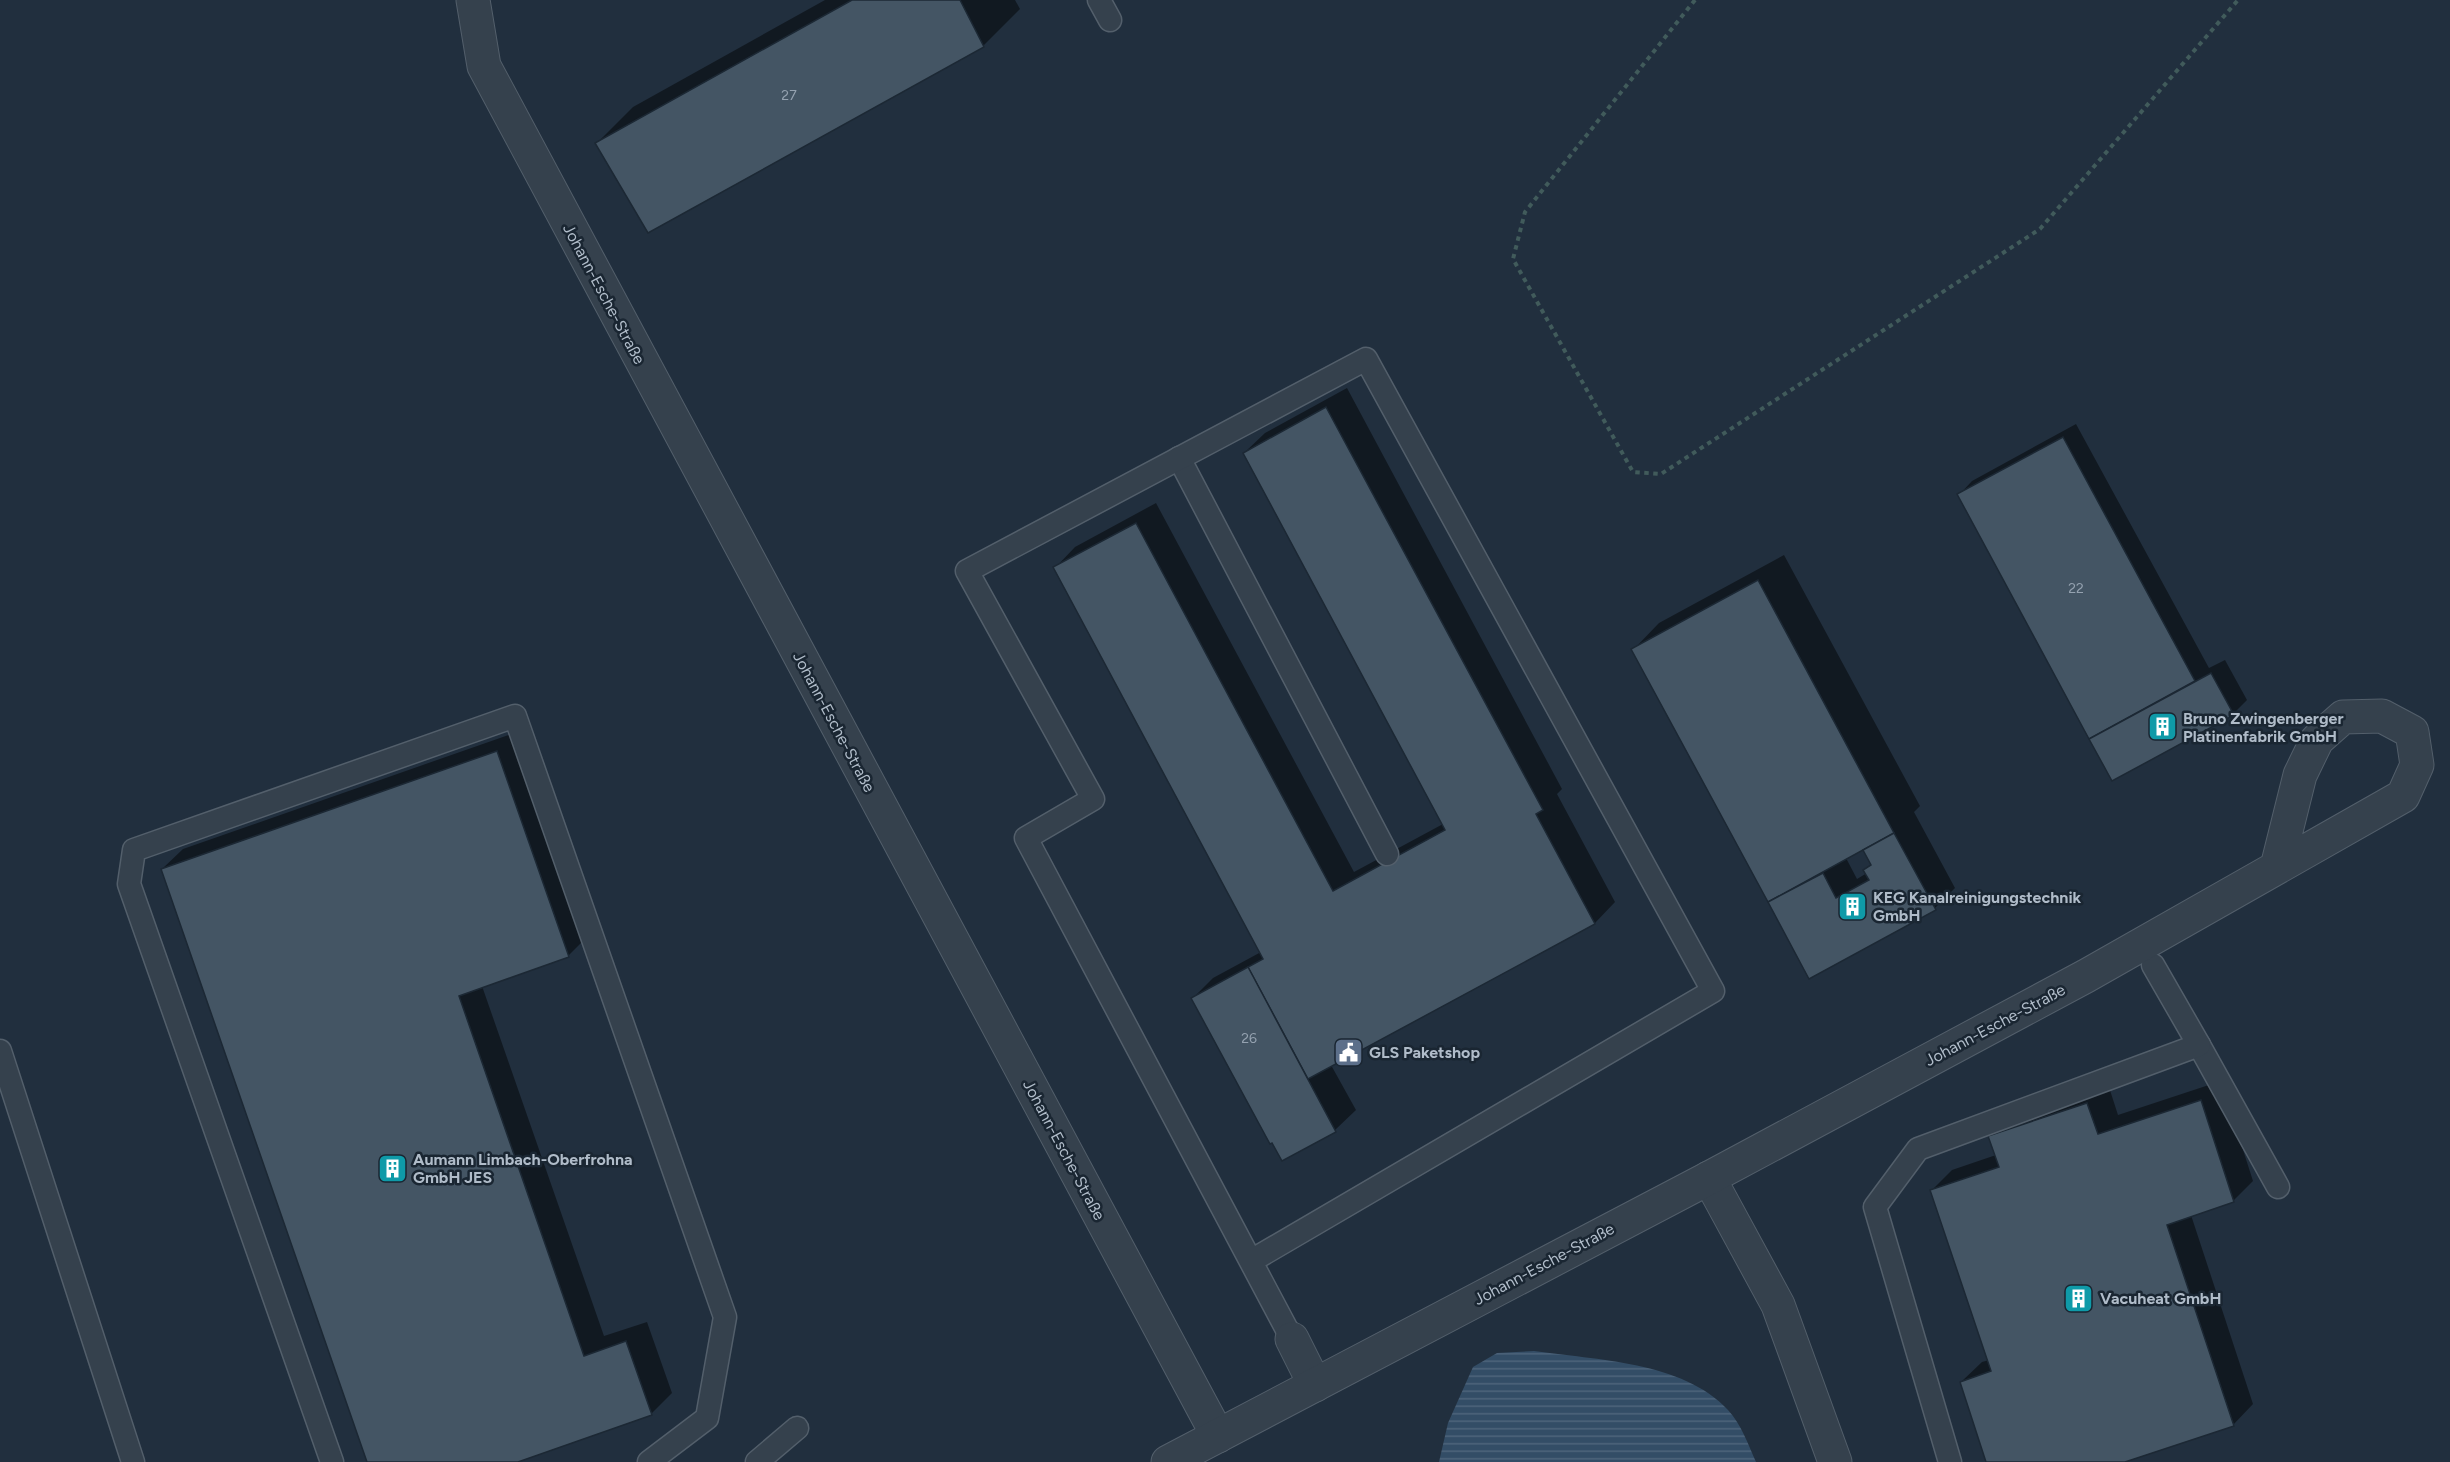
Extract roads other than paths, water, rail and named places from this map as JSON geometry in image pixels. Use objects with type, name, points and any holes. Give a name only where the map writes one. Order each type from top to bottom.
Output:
[{"type":"street","name":"Johann-Esche-Straße","points":[[473,0],[484,66],[1194,1453],[1315,1384],[1709,1178],[2148,955],[2277,867],[2403,796],[2417,765],[2412,732],[2382,716],[2343,717],[2317,740],[2300,775],[2277,867]]},
{"type":"street","points":[[1709,1178],[1778,1305],[1835,1462]]},
{"type":"street","points":[[1292,1339],[1315,1384]]},
{"type":"lane","points":[[1099,0],[1110,20]]},
{"type":"lane","points":[[1251,1262],[1713,991],[1366,359],[967,571],[1093,799],[1026,838],[1251,1262],[1292,1339]]},
{"type":"lane","points":[[1179,458],[1387,854]]},
{"type":"lane","points":[[332,1462],[129,884],[134,850],[515,716],[725,1317],[707,1418],[649,1462]]},
{"type":"lane","points":[[2148,955],[2278,1187]]},
{"type":"lane","points":[[1950,1462],[1875,1207],[1918,1149],[2199,1045]]},
{"type":"lane","points":[[0,1051],[134,1462]]},
{"type":"lane","points":[[757,1462],[797,1428]]},
{"type":"water","points":[[1534,1351],[1637,1366],[1687,1381],[1709,1394],[1728,1410],[1740,1428],[1756,1462],[1439,1462],[1448,1423],[1473,1367],[1497,1353]]},
{"type":"place","name":"Bruno Zwingenberger Platinenfabrik GmbH","points":[[2162,727]]},
{"type":"place","name":"KEG Kanalreinigungstechnik GmbH","points":[[1852,906]]},
{"type":"place","name":"GLS Paketshop","points":[[1348,1052]]},
{"type":"place","name":"Aumann Limbach-Oberfrohna GmbH JES","points":[[392,1168]]},
{"type":"place","name":"Vacuheat GmbH","points":[[2079,1298]]}]
